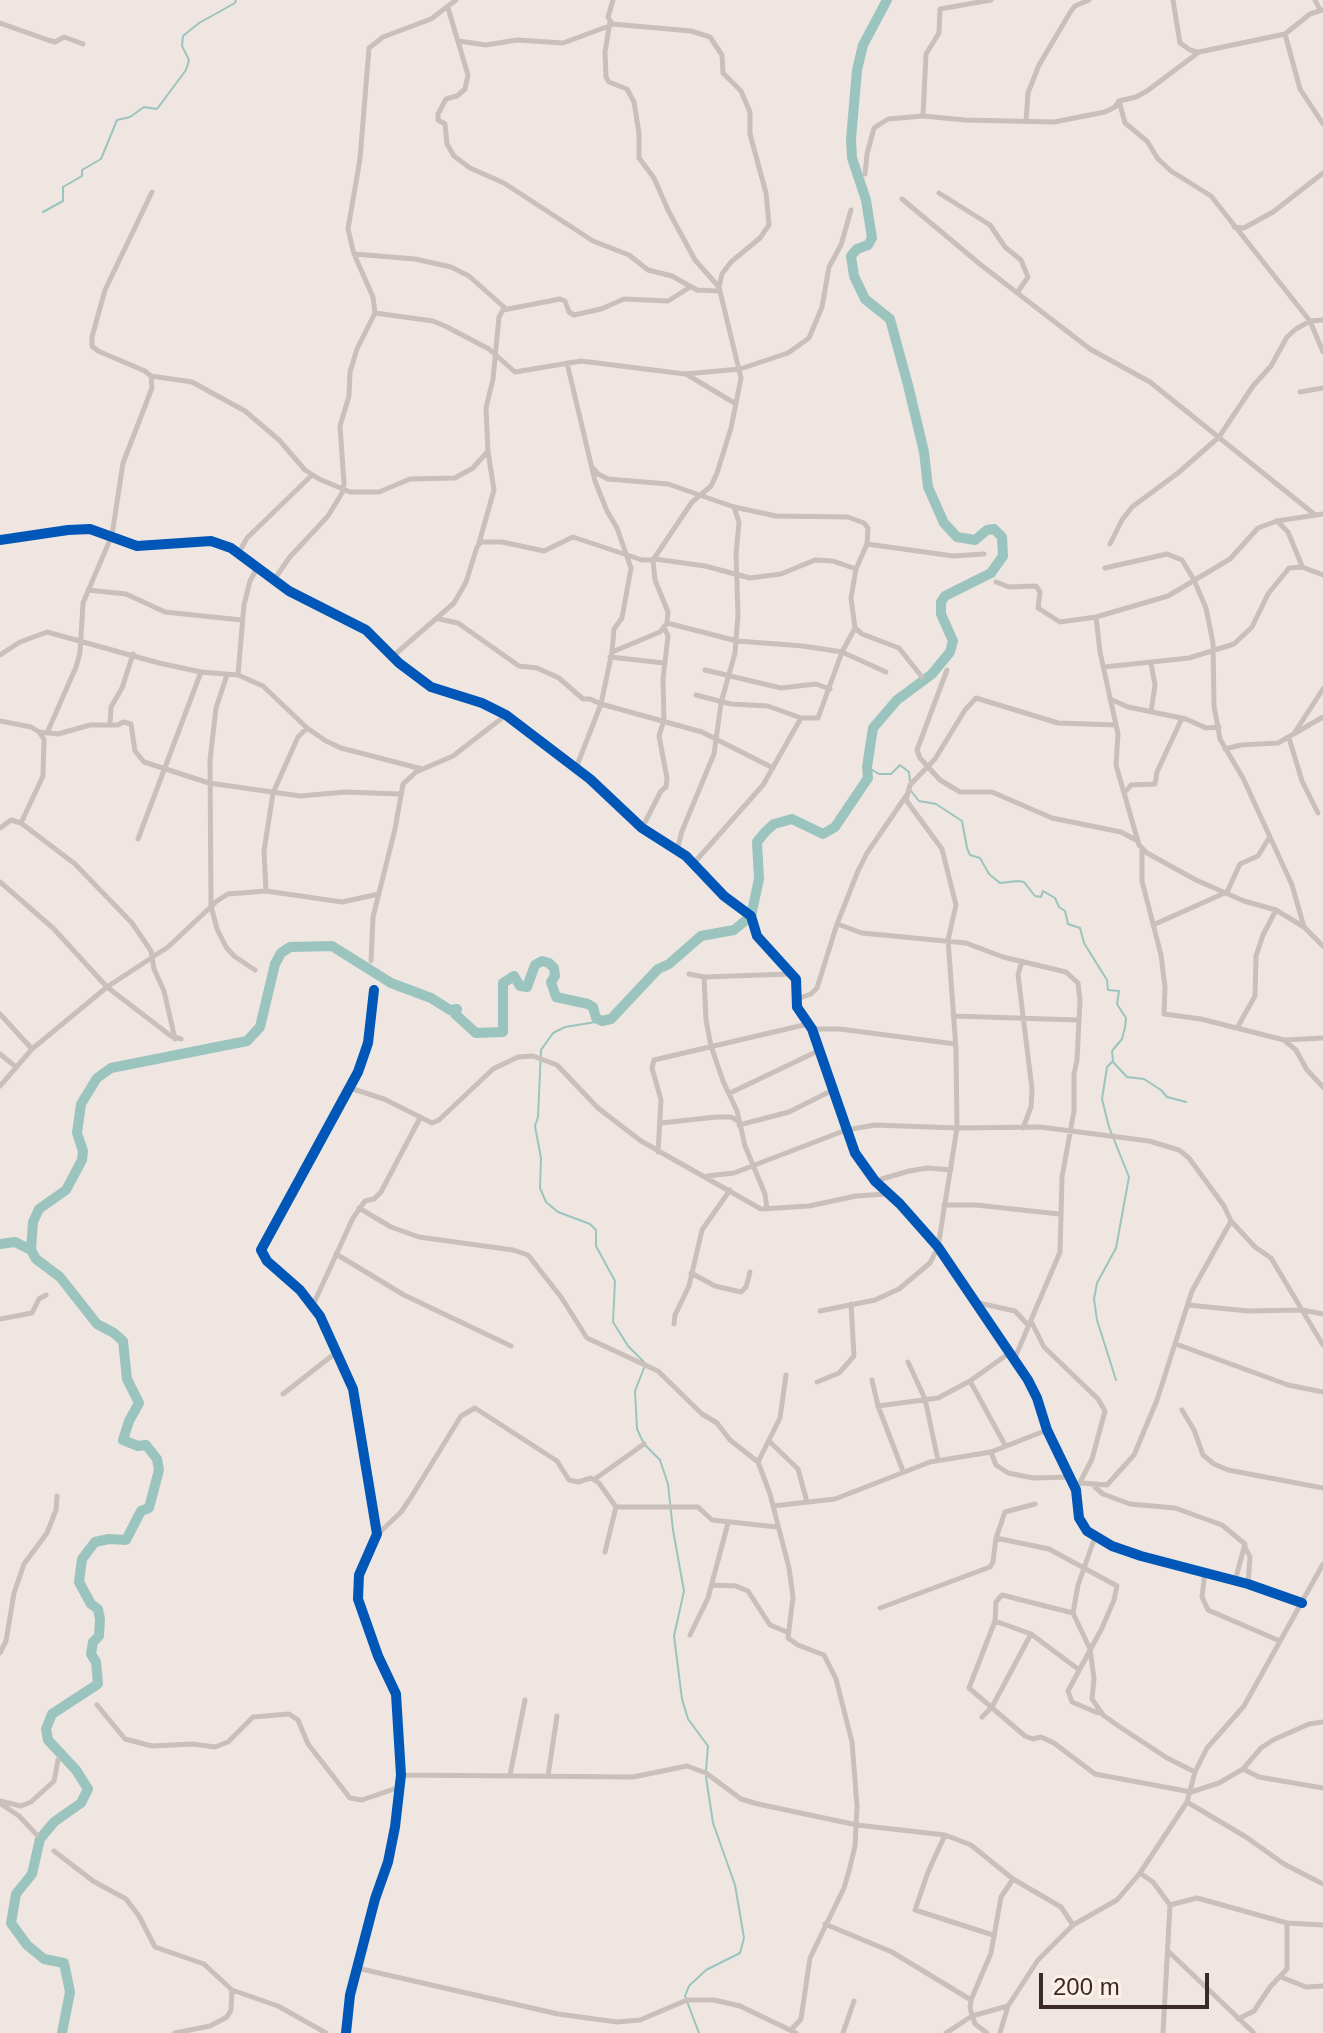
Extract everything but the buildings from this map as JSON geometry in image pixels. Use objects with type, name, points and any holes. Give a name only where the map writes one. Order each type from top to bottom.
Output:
[{"type":"street","points":[[274,580],[289,558],[328,516],[342,490],[340,426],[350,390],[350,372],[357,349],[375,313],[373,297],[354,254],[348,218],[360,159],[369,48],[376,40],[405,31],[448,8],[456,0]]},
{"type":"street","points":[[613,0],[608,17],[606,77],[609,82],[627,89],[634,102],[639,158],[654,178],[695,260],[719,289],[740,369],[736,404],[715,481],[692,502],[654,559],[655,580],[668,612],[664,720],[659,742],[667,778],[666,787],[642,828]]},
{"type":"street","points":[[923,116],[926,54],[939,33],[940,9],[991,0]]},
{"type":"street","points":[[1026,121],[1033,75],[1071,11],[1089,0]]},
{"type":"street","points":[[1173,0],[1180,43],[1199,52],[1285,34],[1298,22],[1321,10],[1315,0]]},
{"type":"street","points":[[448,8],[467,69],[468,83],[462,93],[446,99],[438,114],[438,120],[445,124],[447,144],[454,156],[470,168],[504,183],[593,241],[624,252],[648,270],[672,276],[704,292],[719,289]]},
{"type":"street","points":[[0,23],[55,42],[64,37],[83,44]]},
{"type":"street","points":[[458,41],[486,45],[517,40],[563,43],[610,24],[691,31],[710,37],[722,55],[723,73],[738,86],[747,104],[750,134],[767,202],[769,225],[760,238],[731,262],[722,274],[719,289]]},
{"type":"street","points":[[1285,34],[1300,89],[1323,124]]},
{"type":"street","points":[[865,174],[874,128],[888,119],[923,116],[1054,122],[1105,112],[1119,101],[1147,91],[1199,52]]},
{"type":"street","points":[[1119,101],[1125,123],[1147,141],[1158,159],[1211,196],[1310,321],[1323,352]]},
{"type":"street","points":[[1234,227],[1244,228],[1273,212],[1323,173]]},
{"type":"street","points":[[152,192],[105,290],[92,337],[92,346],[98,351],[151,376],[192,382],[245,411],[279,440],[312,475],[342,490],[379,492],[419,477],[455,478],[473,468],[488,451]]},
{"type":"street","points":[[939,193],[990,225],[1005,247],[1021,260],[1028,277],[1017,293]]},
{"type":"street","points":[[902,199],[1090,349],[1150,382],[1314,514]]},
{"type":"street","points":[[375,313],[433,321],[495,354],[515,372],[596,361],[685,374],[740,369],[788,353],[809,338],[822,307],[829,267],[841,245],[851,210]]},
{"type":"street","points":[[354,254],[415,259],[451,267],[469,276],[505,309]]},
{"type":"street","points":[[392,657],[438,619],[460,595],[479,544],[494,490],[486,408],[493,379],[499,317],[505,309],[560,299],[565,301],[569,312],[574,315],[601,309],[624,299],[668,301],[690,287]]},
{"type":"street","points":[[1110,544],[1132,507],[1219,437],[1253,386],[1271,366],[1287,337],[1310,321],[1323,320]]},
{"type":"street","points":[[567,363],[599,492],[619,531],[630,573],[622,618],[614,629],[601,704],[576,768]]},
{"type":"street","points":[[685,374],[736,404]]},
{"type":"street","points":[[47,733],[67,693],[80,653],[82,615],[88,590],[112,535],[118,479],[152,388],[151,376]]},
{"type":"street","points":[[1300,392],[1323,388]]},
{"type":"street","points":[[592,467],[608,479],[668,484],[734,507],[776,516],[856,519],[868,528],[867,544],[856,569],[851,605],[855,628],[842,652],[818,718],[801,718],[768,706],[721,703],[696,695]]},
{"type":"street","points":[[239,552],[247,538],[312,475]]},
{"type":"street","points":[[677,850],[710,765],[721,703],[737,641],[739,522],[734,507]]},
{"type":"street","points":[[996,582],[1009,587],[1036,586],[1040,592],[1038,608],[1060,622],[1096,617],[1164,598],[1230,559],[1258,528],[1277,521],[1323,514]]},
{"type":"street","points":[[1277,521],[1288,532],[1302,567]]},
{"type":"street","points":[[0,540],[81,529],[112,535],[137,546],[211,541],[239,552],[289,591],[366,630],[392,657],[431,687],[490,706],[506,715],[576,768],[642,828],[694,863],[724,896],[751,916],[757,936],[798,985],[800,1013],[810,1027],[855,1153],[875,1181],[938,1247],[1014,1360],[1037,1398],[1047,1430],[1076,1490],[1079,1518],[1095,1537],[1141,1556],[1248,1584],[1302,1603]]},
{"type":"street","points":[[479,544],[489,540],[544,551],[573,537],[626,555],[705,566],[737,576],[769,576],[822,559],[856,569]]},
{"type":"street","points":[[867,544],[953,556],[984,554]]},
{"type":"street","points":[[1105,568],[1167,554],[1182,560],[1194,580],[1206,608],[1213,650],[1214,706],[1225,749],[1243,778],[1292,885],[1304,927]]},
{"type":"street","points":[[238,675],[246,593],[258,566]]},
{"type":"street","points":[[1104,667],[1189,658],[1237,642],[1252,627],[1268,594],[1292,567],[1302,567],[1323,575]]},
{"type":"street","points":[[88,590],[126,594],[165,612],[242,620]]},
{"type":"street","points":[[1096,617],[1116,725],[1118,742],[1115,757],[1137,840],[1142,848],[1196,880],[1276,910],[1304,927],[1323,946]]},
{"type":"street","points":[[438,619],[458,623],[519,666],[537,668],[559,678],[577,696],[716,737],[773,768]]},
{"type":"street","points":[[611,654],[666,626],[737,641],[842,652],[886,672]]},
{"type":"street","points":[[855,628],[862,634],[899,648],[922,677]]},
{"type":"street","points":[[0,655],[37,634],[47,632],[159,663],[201,672],[238,675],[263,686],[307,728],[341,748],[422,769]]},
{"type":"street","points":[[110,724],[111,707],[122,688],[133,654]]},
{"type":"street","points":[[611,654],[664,663]]},
{"type":"street","points":[[1151,663],[1155,685],[1151,712]]},
{"type":"street","points":[[705,670],[781,688],[816,684],[830,689]]},
{"type":"street","points":[[947,670],[917,750],[920,758],[944,784],[960,792],[992,792],[1052,818],[1121,832],[1137,840]]},
{"type":"street","points":[[138,839],[201,672]]},
{"type":"street","points":[[227,675],[213,721],[209,783],[211,906],[226,947],[255,970]]},
{"type":"street","points":[[1318,813],[1302,781],[1290,737],[1323,689]]},
{"type":"street","points":[[797,999],[804,998],[817,988],[837,924],[867,853],[906,796],[910,785],[929,767],[976,698],[1058,723],[1116,725]]},
{"type":"street","points":[[1110,699],[1128,707],[1182,718],[1206,728],[1219,727]]},
{"type":"street","points":[[371,961],[373,917],[395,829],[399,794],[406,780],[422,769],[453,756],[506,715]]},
{"type":"street","points":[[1225,749],[1241,745],[1267,745],[1290,737],[1323,717]]},
{"type":"street","points":[[694,863],[747,806],[801,718]]},
{"type":"street","points":[[1126,791],[1131,785],[1155,784],[1157,772],[1182,718]]},
{"type":"street","points":[[0,721],[47,733],[67,732],[90,725],[131,724],[138,757],[164,770],[209,783],[300,796],[345,792],[399,794]]},
{"type":"street","points":[[266,891],[264,851],[273,793],[298,737],[307,728]]},
{"type":"street","points":[[21,823],[43,776],[45,750],[39,732]]},
{"type":"street","points":[[820,1311],[875,1300],[899,1289],[930,1263],[938,1247],[951,1170],[957,1128],[948,940],[956,905],[946,859],[906,796]]},
{"type":"street","points":[[0,830],[11,820],[21,823],[75,864],[132,923],[153,957],[154,969],[178,1039],[107,987],[53,928],[0,882]]},
{"type":"street","points":[[1153,925],[1225,893],[1240,864],[1258,856],[1269,838]]},
{"type":"street","points":[[1142,848],[1142,881],[1161,955],[1164,1014],[1284,1040],[1323,1038]]},
{"type":"street","points":[[0,1086],[32,1049],[107,987],[168,947],[228,894],[266,891],[342,902],[379,894]]},
{"type":"street","points":[[1237,1028],[1255,996],[1256,956],[1276,910]]},
{"type":"street","points":[[837,924],[862,933],[948,940],[1066,972],[1073,977],[1079,991],[1074,1111],[1059,1214],[1060,1252],[1014,1360]]},
{"type":"street","points":[[1022,961],[1018,975],[1032,1089],[1031,1107],[1023,1128]]},
{"type":"street","points":[[689,974],[704,977],[791,974]]},
{"type":"street","points":[[704,977],[711,1046],[765,1194],[767,1209]]},
{"type":"street","points":[[374,990],[368,1043],[350,1088],[261,1250],[267,1261],[313,1305],[338,1351],[353,1389],[377,1534]]},
{"type":"street","points":[[0,1014],[32,1049]]},
{"type":"street","points":[[953,1016],[1078,1020]]},
{"type":"street","points":[[658,1152],[660,1091],[652,1063],[711,1046],[810,1027],[955,1044]]},
{"type":"street","points":[[1284,1040],[1296,1050],[1307,1070],[1323,1087]]},
{"type":"street","points":[[730,1093],[818,1051]]},
{"type":"street","points":[[0,1054],[16,1067]]},
{"type":"street","points":[[350,1088],[384,1099],[432,1123],[493,1069],[518,1057],[533,1056],[557,1065],[598,1108],[658,1152],[707,1176],[755,1206],[767,1209],[809,1206],[856,1196],[889,1194]]},
{"type":"street","points":[[661,1123],[725,1117],[739,1124],[789,1112],[833,1090]]},
{"type":"street","points":[[313,1305],[359,1208],[367,1199],[374,1199],[381,1192],[420,1118]]},
{"type":"street","points":[[707,1176],[734,1173],[846,1130],[875,1125],[1070,1129],[1090,1135],[1128,1137],[1179,1150],[1189,1158],[1214,1191],[1231,1221],[1255,1247],[1271,1258],[1323,1345]]},
{"type":"street","points":[[875,1181],[928,1168],[951,1170]]},
{"type":"street","points":[[674,1324],[689,1286],[702,1230],[730,1190]]},
{"type":"street","points":[[944,1205],[976,1205],[1059,1214]]},
{"type":"street","points":[[357,1968],[558,2014],[617,2022],[640,2020],[687,2000],[714,2000],[740,2006],[793,2031],[801,2019],[810,1958],[844,1888],[857,1825],[852,1742],[842,1693],[824,1655],[792,1642],[787,1632],[792,1587],[773,1506],[758,1462],[730,1440],[717,1423],[702,1414],[658,1371],[587,1338],[561,1297],[528,1255],[513,1250],[419,1237],[391,1227],[359,1208]]},
{"type":"street","points":[[1081,1483],[1107,1485],[1134,1455],[1157,1400],[1192,1291],[1231,1221]]},
{"type":"street","points":[[336,1254],[404,1295],[511,1346]]},
{"type":"street","points":[[691,1273],[715,1286],[741,1292],[746,1287],[750,1272]]},
{"type":"street","points":[[0,1319],[32,1313],[39,1299],[46,1295]]},
{"type":"street","points":[[974,1302],[1015,1311],[1029,1322],[1044,1347],[1098,1399],[1105,1411],[1092,1459],[1076,1490]]},
{"type":"street","points":[[817,1382],[839,1373],[854,1356],[851,1304]]},
{"type":"street","points":[[1188,1305],[1248,1311],[1302,1310],[1323,1314]]},
{"type":"street","points":[[1175,1344],[1288,1385],[1323,1392]]},
{"type":"street","points":[[283,1394],[338,1351]]},
{"type":"street","points":[[878,1406],[938,1398],[970,1381],[1008,1354]]},
{"type":"street","points":[[908,1362],[925,1399],[938,1460]]},
{"type":"street","points":[[758,1462],[782,1409],[786,1375]]},
{"type":"street","points":[[872,1380],[878,1406],[903,1471]]},
{"type":"street","points":[[970,1381],[1005,1445]]},
{"type":"street","points":[[345,2033],[350,1995],[388,1862],[401,1775],[396,1694],[378,1656],[358,1599],[359,1575],[377,1534],[401,1512],[461,1416],[475,1408],[557,1461],[569,1480],[578,1482],[595,1479],[644,1444]]},
{"type":"street","points":[[1182,1410],[1194,1430],[1203,1455],[1214,1464],[1228,1470],[1323,1488]]},
{"type":"street","points":[[773,1506],[835,1499],[903,1471],[938,1460],[991,1452],[1047,1430]]},
{"type":"street","points":[[769,1440],[798,1469],[807,1502]]},
{"type":"street","points":[[991,1452],[996,1465],[1008,1473],[1033,1478],[1070,1477]]},
{"type":"street","points":[[595,1479],[616,1507]]},
{"type":"street","points":[[1094,1486],[1103,1494],[1130,1504],[1175,1508],[1222,1525],[1244,1541],[1250,1557],[1248,1584]]},
{"type":"street","points":[[0,1653],[6,1641],[14,1593],[24,1564],[47,1533],[56,1510],[57,1496]]},
{"type":"street","points":[[880,1608],[990,1567],[1005,1512],[1035,1504]]},
{"type":"street","points":[[616,1507],[698,1507],[708,1519],[777,1527]]},
{"type":"street","points":[[605,1552],[616,1507]]},
{"type":"street","points":[[690,1635],[712,1585],[728,1523]]},
{"type":"street","points":[[1095,1537],[1083,1568],[1073,1613],[1090,1649],[1094,1679],[1092,1699],[1098,1710],[1140,1742],[1195,1772]]},
{"type":"street","points":[[996,1538],[1049,1549],[1118,1589],[1068,1691],[1069,1697],[1079,1706],[1098,1713]]},
{"type":"street","points":[[1235,1581],[1245,1547]]},
{"type":"street","points":[[1000,2033],[1008,2006],[1038,1960],[1073,1925],[1117,1900],[1140,1873],[1187,1802],[1195,1772],[1207,1748],[1244,1706],[1323,1564]]},
{"type":"street","points":[[1205,1572],[1202,1597],[1208,1610],[1280,1641]]},
{"type":"street","points":[[712,1585],[736,1586],[748,1591],[770,1625],[787,1632]]},
{"type":"street","points":[[1073,1613],[1002,1595],[996,1602],[995,1621],[969,1688],[1025,1736],[1033,1739],[1041,1737],[1054,1743],[1095,1774],[1191,1792],[1219,1783],[1243,1769],[1261,1748],[1273,1740],[1309,1724],[1323,1722]]},
{"type":"street","points":[[995,1621],[1031,1634],[1078,1669]]},
{"type":"street","points":[[982,1717],[992,1707],[1031,1634]]},
{"type":"street","points":[[510,1775],[525,1700]]},
{"type":"street","points":[[97,1705],[125,1739],[152,1746],[193,1744],[215,1747],[228,1742],[253,1717],[289,1714],[298,1720],[308,1744],[350,1798],[362,1800],[400,1787]]},
{"type":"street","points":[[548,1776],[557,1716]]},
{"type":"street","points":[[0,1802],[21,1806],[31,1802],[54,1781],[58,1760]]},
{"type":"street","points":[[401,1775],[633,1777],[687,1766],[706,1773],[741,1799],[857,1825],[945,1835],[971,1845],[1013,1879],[1061,1907],[1073,1925]]},
{"type":"street","points":[[1243,1769],[1259,1777],[1323,1788]]},
{"type":"street","points":[[0,1802],[37,1835]]},
{"type":"street","points":[[1187,1802],[1262,1847],[1284,1864],[1323,1884]]},
{"type":"street","points":[[945,1835],[915,1910],[993,1935]]},
{"type":"street","points":[[54,1851],[93,1881],[126,1899],[155,1947],[204,1964],[232,1990],[278,2006],[326,2033]]},
{"type":"street","points":[[1140,1873],[1153,1882],[1170,1905],[1163,2033]]},
{"type":"street","points":[[987,2033],[975,2024],[971,2000],[991,1953],[1001,1897],[1013,1879]]},
{"type":"street","points":[[1170,1905],[1197,1898],[1287,1923],[1323,1925]]},
{"type":"street","points":[[1238,2019],[1254,2011],[1287,1969],[1287,1923]]},
{"type":"street","points":[[825,1924],[892,1952],[971,2000]]},
{"type":"street","points":[[1168,1951],[1254,2033]]},
{"type":"street","points":[[1281,1977],[1306,1987],[1323,1986]]},
{"type":"street","points":[[175,2033],[210,2026],[227,2017],[231,2010],[232,1990]]},
{"type":"street","points":[[843,2033],[854,2001]]},
{"type":"street","points":[[946,2033],[972,2016],[1008,2006]]},
{"type":"waterway","points":[[43,212],[63,201],[63,187],[82,176],[82,170],[101,159],[117,120],[130,117],[144,107],[157,109],[186,70],[189,60],[182,46],[183,36],[236,0]]},
{"type":"waterway","points":[[62,2033],[70,1992],[64,1963],[44,1959],[27,1945],[11,1923],[16,1894],[32,1874],[40,1839],[54,1822],[81,1803],[88,1789],[76,1770],[48,1740],[46,1729],[52,1714],[98,1684],[96,1662],[91,1654],[93,1642],[99,1636],[100,1619],[98,1609],[91,1604],[79,1582],[82,1559],[95,1542],[126,1540],[141,1511],[149,1508],[159,1470],[157,1459],[146,1445],[138,1446],[123,1440],[139,1403],[127,1379],[123,1341],[97,1324],[60,1277],[36,1259],[31,1250],[33,1222],[39,1209],[66,1190],[82,1160],[83,1151],[77,1133],[81,1104],[97,1078],[111,1068],[247,1041],[260,1027],[275,964],[281,953],[290,947],[332,946],[391,983],[431,998],[450,1010],[457,1009],[455,1014],[476,1033],[503,1032],[503,983],[514,976],[520,986],[527,987],[535,965],[542,961],[554,968],[555,976],[551,982],[556,997],[588,1004],[593,1007],[596,1018],[602,1021],[611,1019],[658,969],[669,964],[701,936],[734,930],[751,916],[759,879],[757,842],[774,824],[792,819],[823,834],[835,827],[868,778],[873,728],[897,700],[932,674],[950,652],[953,641],[941,614],[941,602],[945,596],[991,573],[1003,556],[1002,537],[994,529],[987,530],[975,540],[957,537],[944,523],[928,487],[924,452],[890,319],[865,299],[854,276],[851,256],[857,249],[868,245],[872,238],[866,200],[852,158],[857,70],[863,45],[887,0]]},
{"type":"waterway","points":[[867,767],[879,774],[891,774],[900,765],[909,772],[910,781]]},
{"type":"waterway","points":[[911,791],[919,801],[936,804],[962,821],[970,855],[980,858],[989,874],[1000,883],[1024,882],[1035,896],[1041,897],[1043,891],[1055,898],[1065,911],[1068,924],[1080,928],[1084,943],[1107,980],[1108,990],[1119,991],[1117,1004],[1126,1018],[1125,1027],[1122,1039],[1112,1051],[1113,1061],[1107,1067],[1102,1099],[1109,1127],[1129,1177],[1116,1248],[1097,1283],[1094,1299],[1097,1320],[1116,1380]]},
{"type":"waterway","points":[[602,1021],[565,1027],[553,1033],[541,1050],[535,1126],[541,1158],[540,1188],[546,1202],[558,1212],[590,1224],[596,1230],[596,1246],[615,1281],[613,1322],[628,1346],[644,1362]]},
{"type":"waterway","points":[[1113,1062],[1127,1077],[1144,1079],[1167,1097],[1186,1102]]},
{"type":"waterway","points":[[0,1244],[15,1242],[31,1250]]},
{"type":"waterway","points":[[644,1368],[635,1391],[637,1429],[644,1444],[660,1460],[668,1484],[684,1591],[674,1636],[682,1699],[688,1719],[708,1746],[706,1770]]},
{"type":"waterway","points":[[699,2033],[685,1996],[689,1986],[706,1970],[740,1953],[744,1938],[735,1885],[713,1823],[706,1777]]},
{"type":"cycle path","points":[[0,540],[90,529],[137,546],[211,541],[231,548],[289,591],[366,630],[399,663],[431,687],[482,703],[506,715],[590,779],[642,828],[686,856],[724,896],[751,916],[757,936],[796,979],[797,1007],[812,1029],[855,1153],[875,1181],[938,1247],[1028,1380],[1047,1430],[1076,1490],[1079,1518],[1087,1531],[1112,1546],[1141,1556],[1248,1584],[1302,1603]]},
{"type":"cycle path","points":[[346,2033],[350,1995],[395,1827],[401,1775],[396,1694],[378,1656],[358,1599],[359,1575],[377,1534],[353,1389],[320,1316],[300,1290],[267,1261],[261,1250],[358,1072],[368,1043],[374,990]]}]
